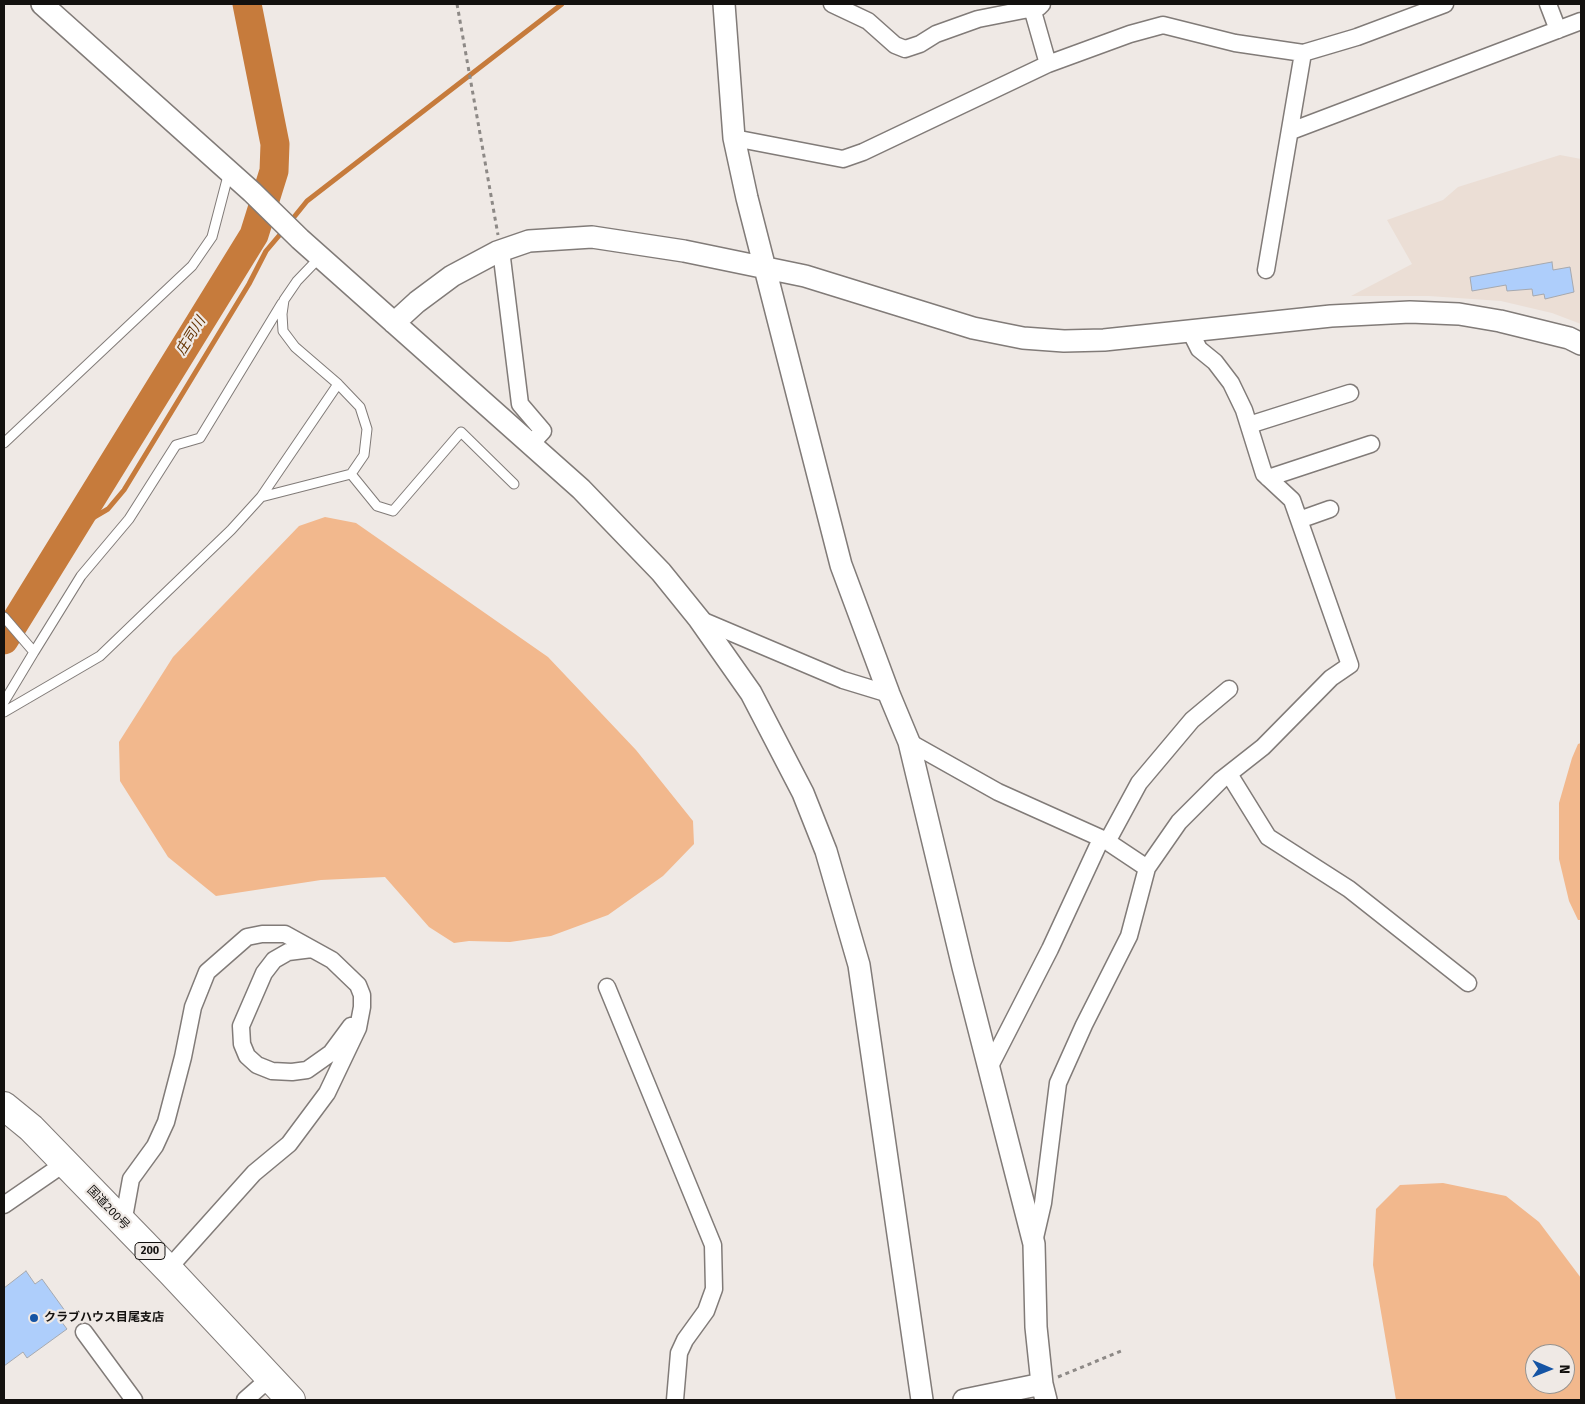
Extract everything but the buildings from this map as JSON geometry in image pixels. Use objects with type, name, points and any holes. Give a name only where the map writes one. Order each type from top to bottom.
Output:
[{"type":"highway","name":"国道200号","points":[[4,1106],[31,1128],[292,1400]]},
{"type":"street","points":[[42,4],[252,192],[320,257],[581,489],[628,536],[699,619],[750,693],[803,793],[826,851],[859,965],[922,1400]]},
{"type":"street","points":[[724,4],[734,138],[765,267],[841,565],[888,694],[909,742],[1034,1244],[1036,1328],[1044,1392],[964,1400]]},
{"type":"street","points":[[832,4],[868,21],[895,45],[905,49],[920,44],[936,34],[978,19],[1037,6],[1048,64]]},
{"type":"street","points":[[734,138],[843,159],[863,152],[1048,64],[1130,34],[1163,25],[1235,43],[1303,53],[1357,37],[1445,4]]},
{"type":"street","points":[[1548,4],[1558,30]]},
{"type":"street","points":[[1291,131],[1581,21]]},
{"type":"street","points":[[1266,270],[1303,53]]},
{"type":"street","points":[[394,323],[417,302],[452,276],[501,250],[529,241],[592,238],[684,252],[806,276],[973,328],[1024,338],[1064,341],[1104,340],[1339,315],[1410,312],[1467,315],[1577,340]]},
{"type":"street","points":[[501,250],[520,404],[543,431],[531,444]]},
{"type":"street","points":[[1034,1244],[1043,1203],[1058,1083],[1084,1025],[1129,936],[1147,868],[1179,822],[1229,774],[1263,747],[1331,678],[1350,665],[1292,500],[1264,474],[1249,424],[1231,383],[1215,362],[1199,350],[1190,331]]},
{"type":"street","points":[[1249,424],[1350,393]]},
{"type":"street","points":[[1268,478],[1371,444]]},
{"type":"street","points":[[1299,520],[1330,509]]},
{"type":"street","points":[[699,619],[843,680],[888,694]]},
{"type":"street","points":[[989,1068],[1104,840],[1139,783],[1192,720],[1229,689]]},
{"type":"street","points":[[909,742],[998,792],[1104,840],[1147,868]]},
{"type":"street","points":[[1229,774],[1268,837],[1349,889],[1468,983]]},
{"type":"street","points":[[123,1223],[131,1179],[155,1146],[166,1122],[184,1057],[193,1007],[207,972],[247,937],[286,934],[332,960],[358,985],[362,995],[358,1028],[327,1092],[289,1144],[254,1173],[168,1269]]},
{"type":"street","points":[[312,949],[288,952],[274,960],[264,973],[241,1026],[242,1044],[247,1056],[258,1065],[272,1070],[292,1072],[307,1070],[331,1052],[360,1014]]},
{"type":"street","points":[[607,987],[713,1245],[714,1289],[706,1311],[685,1340],[679,1353],[675,1400]]},
{"type":"street","points":[[4,1205],[65,1163]]},
{"type":"street","points":[[84,1332],[134,1400]]},
{"type":"street","points":[[245,1400],[270,1378]]},
{"type":"lane","points":[[4,443],[192,266],[212,237],[229,172]]},
{"type":"lane","points":[[4,702],[31,649],[81,576],[129,519],[176,445],[200,438],[284,300],[297,281],[320,257]]},
{"type":"lane","points":[[261,497],[352,474],[364,455],[367,429],[360,407],[338,384],[295,347],[283,331],[282,314],[284,300]]},
{"type":"lane","points":[[4,712],[100,656],[231,530],[261,497],[338,384]]},
{"type":"lane","points":[[352,474],[377,506],[393,511],[461,432],[514,484]]},
{"type":"lane","points":[[4,617],[31,649]]},
{"type":"path","points":[[457,4],[473,82],[501,250]]},
{"type":"path","points":[[1044,1392],[1121,1351]]},
{"type":"shaded area","points":[[1560,155],[1581,159],[1581,324],[1552,313],[1501,301],[1429,296],[1351,296],[1412,264],[1387,220],[1443,200],[1458,187]]},
{"type":"shaded area","points":[[325,517],[356,523],[548,657],[636,750],[693,821],[694,844],[663,876],[608,915],[551,936],[510,942],[469,941],[454,943],[429,927],[385,877],[321,880],[216,896],[168,857],[120,781],[119,742],[173,657],[299,526]]},
{"type":"shaded area","points":[[1581,743],[1581,920],[1578,920],[1569,901],[1559,859],[1559,803],[1572,758],[1578,744]]},
{"type":"shaded area","points":[[1443,1183],[1506,1196],[1539,1222],[1581,1278],[1581,1400],[1396,1400],[1373,1265],[1376,1209],[1400,1185]]},
{"type":"waterway","name":"庄司川","points":[[4,640],[254,235],[274,171],[275,144],[247,4]]},
{"type":"waterway","points":[[290,222],[307,201],[562,4]]},
{"type":"waterway","points":[[74,529],[108,509],[124,490],[249,284],[266,251],[283,231]]},
{"type":"place","name":"クラブハウス目尾支店","points":[[34,1318]]}]
